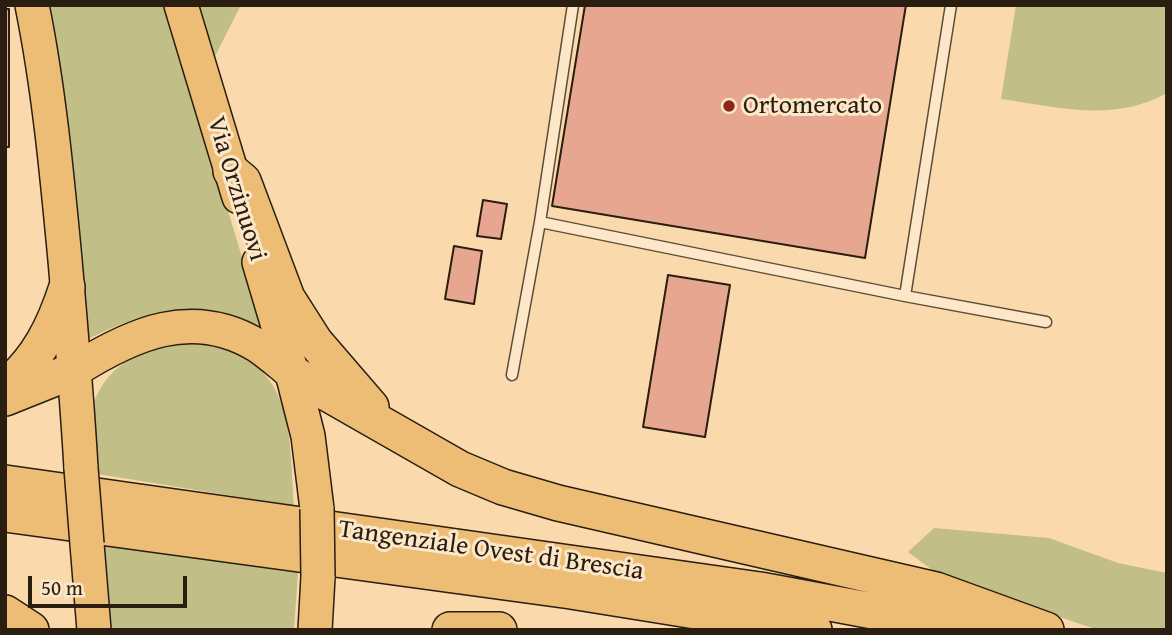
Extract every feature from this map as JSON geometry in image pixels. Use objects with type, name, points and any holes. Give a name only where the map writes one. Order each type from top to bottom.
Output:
[{"type":"highway","points":[[231,171],[243,181],[287,298],[315,342],[372,409],[410,442]]},
{"type":"highway","points":[[5,387],[22,373],[44,343],[55,322],[67,287]]},
{"type":"highway","points":[[5,398],[75,370]]},
{"type":"highway","points":[[292,373],[410,442],[460,469],[503,487],[558,503],[936,590],[1046,630]]},
{"type":"highway","name":"Tangenziale Ovest di Brescia","points":[[5,483],[705,582],[975,630]]},
{"type":"highway","name":"Tangenziale Ovest di Brescia","points":[[5,514],[584,593],[814,630]]},
{"type":"highway","points":[[5,613],[31,630]]},
{"type":"highway","points":[[450,630],[499,630]]},
{"type":"main road","points":[[32,5],[43,62],[67,287],[94,630]]},
{"type":"main road","name":"Via Orzinuovi","points":[[181,5],[292,373],[308,436],[317,509],[314,630]]},
{"type":"main road","points":[[75,370],[131,338],[181,327],[208,328],[232,334],[257,346],[292,373]]},
{"type":"lane","points":[[512,375],[540,222],[573,5]]},
{"type":"lane","points":[[905,296],[951,5]]},
{"type":"lane","points":[[540,222],[1046,322]]},
{"type":"shaded area","points":[[48,5],[166,5],[263,327],[216,313],[174,311],[133,320],[88,339]]},
{"type":"shaded area","points":[[195,5],[241,5],[212,62]]},
{"type":"shaded area","points":[[1016,5],[1167,5],[1167,93],[1126,108],[1106,110],[1064,109],[1001,99]]},
{"type":"shaded area","points":[[193,343],[226,350],[251,362],[268,378],[280,398],[286,421],[294,506],[98,474],[91,414],[97,395],[108,377],[140,354]]},
{"type":"shaded area","points":[[934,528],[1049,538],[1118,563],[1167,573],[1167,630],[1099,630],[939,575],[908,552]]},
{"type":"shaded area","points":[[103,545],[298,572],[294,630],[110,630]]},
{"type":"building","name":"Ortomercato","points":[[585,5],[906,5],[865,258],[552,206]]},
{"type":"building","points":[[5,9],[9,9],[9,147],[5,147]]},
{"type":"building","points":[[483,200],[507,204],[501,239],[477,236]]},
{"type":"building","points":[[454,246],[482,251],[474,304],[445,299]]},
{"type":"building","points":[[668,275],[730,285],[705,437],[643,427]]},
{"type":"place","name":"Ortomercato","points":[[729,106]]}]
